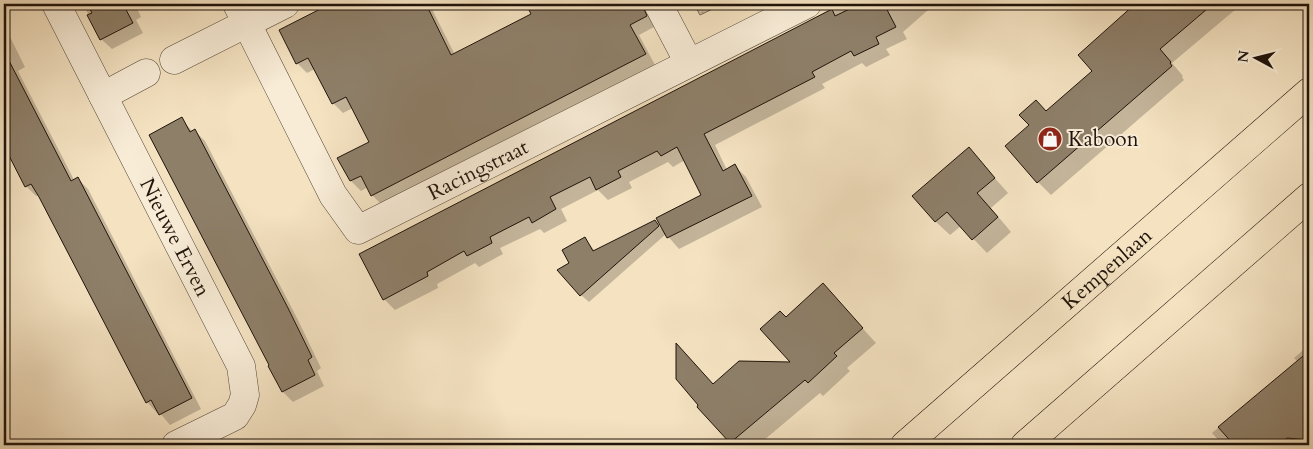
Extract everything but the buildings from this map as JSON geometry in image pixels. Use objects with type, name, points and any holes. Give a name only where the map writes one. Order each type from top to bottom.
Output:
[{"type":"main road","name":"Kempenlaan","points":[[905,445],[1309,92]]},
{"type":"main road","points":[[1025,445],[1309,196]]},
{"type":"street","name":"Nieuwe Erven","points":[[56,4],[241,366],[245,395],[242,405],[235,416],[176,445]]},
{"type":"street","points":[[174,60],[242,13],[285,4]]},
{"type":"street","points":[[658,4],[689,64]]},
{"type":"street","name":"Racingstraat","points":[[242,13],[333,195],[358,230],[807,4]]},
{"type":"street","points":[[103,96],[146,73]]},
{"type":"shaded area","points":[[694,4],[723,4],[700,15]]},
{"type":"place","name":"Kaboon","points":[[1050,139]]}]
